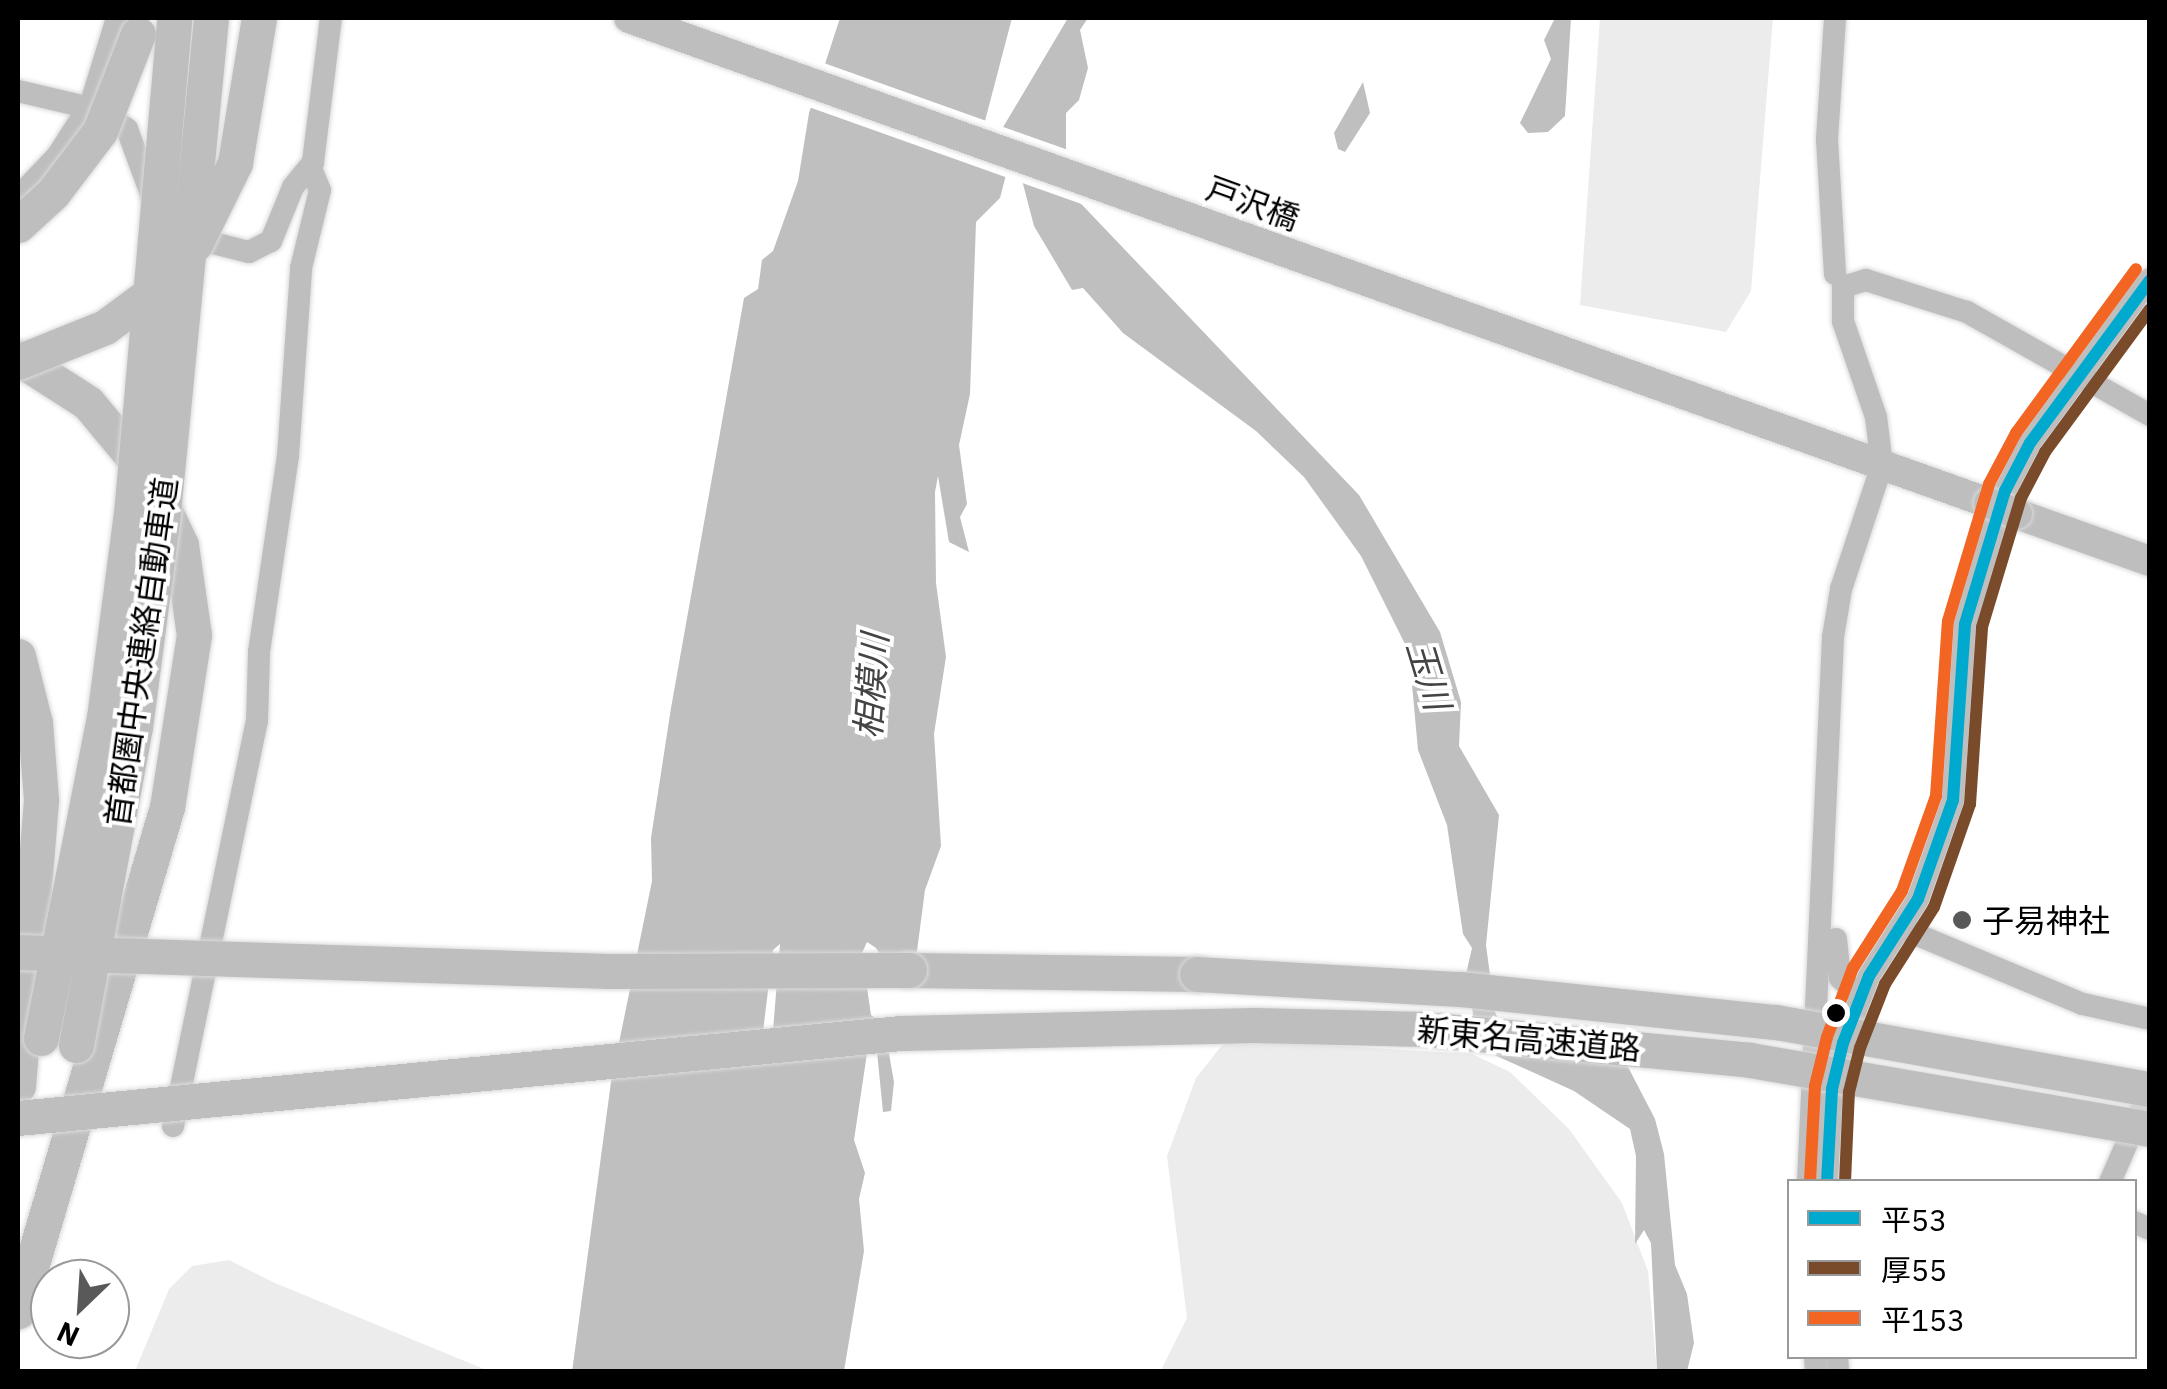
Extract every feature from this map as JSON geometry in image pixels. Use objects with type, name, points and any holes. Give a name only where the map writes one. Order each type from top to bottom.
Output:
[{"type":"highway","points":[[18,225],[53,193],[100,131],[128,68],[141,18]]},
{"type":"highway","name":"首都圏中央連絡自動車道","points":[[18,1136],[104,718],[132,496],[174,18]]},
{"type":"highway","name":"首都圏中央連絡自動車道","points":[[18,1278],[76,1045],[135,727],[162,523],[211,18]]},
{"type":"highway","points":[[18,360],[105,327],[185,258],[235,164],[259,18]]},
{"type":"highway","points":[[18,360],[88,403],[148,474],[182,544],[194,635],[184,726],[154,858],[18,1310]]},
{"type":"highway","points":[[18,656],[36,723],[40,800],[18,1086]]},
{"type":"highway","name":"新東名高速道路","points":[[18,952],[609,971],[1215,975],[1614,1003],[1935,1046],[2150,1090]]},
{"type":"highway","name":"新東名高速道路","points":[[18,1118],[901,1032],[1254,1025],[1588,1042],[1910,1084],[2150,1130]]},
{"type":"main road","name":"戸沢橋","points":[[629,18],[2150,561]]},
{"type":"street","points":[[18,198],[58,155],[88,108],[117,18]]},
{"type":"street","points":[[18,92],[88,108],[128,128],[148,194],[163,217],[182,234],[225,250],[262,248],[310,167],[324,116],[331,18]]},
{"type":"street","points":[[1808,1179],[1832,730],[1833,638],[1876,417],[1843,321],[1826,139],[1835,18]]},
{"type":"street","points":[[173,1126],[257,721],[260,652],[288,456],[301,268],[320,190],[310,167]]},
{"type":"street","points":[[1827,1179],[1832,1088],[1859,995],[1929,875],[1959,774],[1965,624],[1982,555],[2017,465],[2086,374],[2150,279]]},
{"type":"street","points":[[1839,281],[1866,280],[1940,302],[2086,374],[2150,415]]},
{"type":"street","points":[[1832,730],[1839,798],[1835,964],[1859,995]]},
{"type":"street","points":[[1901,928],[2063,996],[2150,1019]]},
{"type":"street","points":[[2111,1179],[2150,1090]]},
{"type":"shaded area","points":[[1600,18],[1773,18],[1751,291],[1726,332],[1580,305]]},
{"type":"shaded area","points":[[1227,1039],[1472,1054],[1510,1072],[1569,1129],[1622,1203],[1648,1271],[1657,1372],[1160,1372],[1187,1318],[1167,1156],[1196,1078]]},
{"type":"shaded area","points":[[229,1260],[275,1283],[489,1371],[135,1371],[169,1289],[192,1266]]},
{"type":"water","points":[[840,18],[1012,18],[985,121],[986,128],[1002,129],[1068,18],[1088,18],[1080,30],[1088,68],[1079,100],[1066,113],[1066,188],[1359,495],[1440,632],[1461,702],[1459,746],[1499,815],[1486,945],[1495,1012],[1499,1021],[1626,1063],[1655,1119],[1664,1154],[1675,1265],[1687,1294],[1694,1343],[1687,1371],[1657,1371],[1651,1243],[1644,1230],[1635,1244],[1636,1156],[1630,1129],[1574,1091],[1479,1048],[1466,974],[1472,948],[1463,934],[1447,825],[1418,750],[1409,652],[1361,556],[1304,477],[1256,431],[1123,333],[1083,288],[1072,290],[1034,226],[1018,175],[1006,175],[1000,198],[976,222],[970,394],[959,445],[967,504],[960,517],[969,552],[949,542],[938,476],[935,492],[936,583],[946,657],[934,734],[941,846],[925,890],[917,951],[901,987],[876,948],[867,942],[862,953],[871,1015],[884,1025],[894,1082],[891,1111],[883,1112],[876,1042],[869,1040],[854,1140],[865,1173],[859,1199],[864,1251],[844,1371],[572,1372],[611,1082],[652,881],[651,838],[671,708],[744,298],[758,289],[762,260],[773,251],[798,181],[809,113]],"holes":[[[780,944],[771,1055],[760,1056],[773,950]]]},
{"type":"water","points":[[1555,18],[1571,18],[1565,116],[1548,132],[1528,133],[1520,123],[1551,59],[1544,40]]},
{"type":"water","points":[[1363,82],[1370,113],[1345,152],[1338,149],[1334,133]]},
{"type":"pier","points":[[821,62],[1071,151],[1071,186],[1090,207],[806,106]]},
{"type":"transit line","name":"平153","points":[[1810,1179],[1815,1086],[1827,1037],[1853,968],[1902,891],[1936,796],[1948,621],[1989,484],[2016,433],[2136,269]]},
{"type":"transit line","name":"平53","points":[[1827,1179],[1832,1089],[1843,1043],[1869,976],[1918,899],[1953,800],[1965,624],[2005,491],[2030,443],[2150,280]]},
{"type":"transit line","name":"厚55","points":[[1845,1179],[1849,1092],[1860,1048],[1885,984],[1934,907],[1970,804],[1982,627],[2021,498],[2045,452],[2150,309]]},
{"type":"place","name":"子易神社","points":[[1962,920]]},
{"type":"water label","name":"玉川","points":[[1429,675]]},
{"type":"water label","name":"相模川","points":[[871,686]]}]
